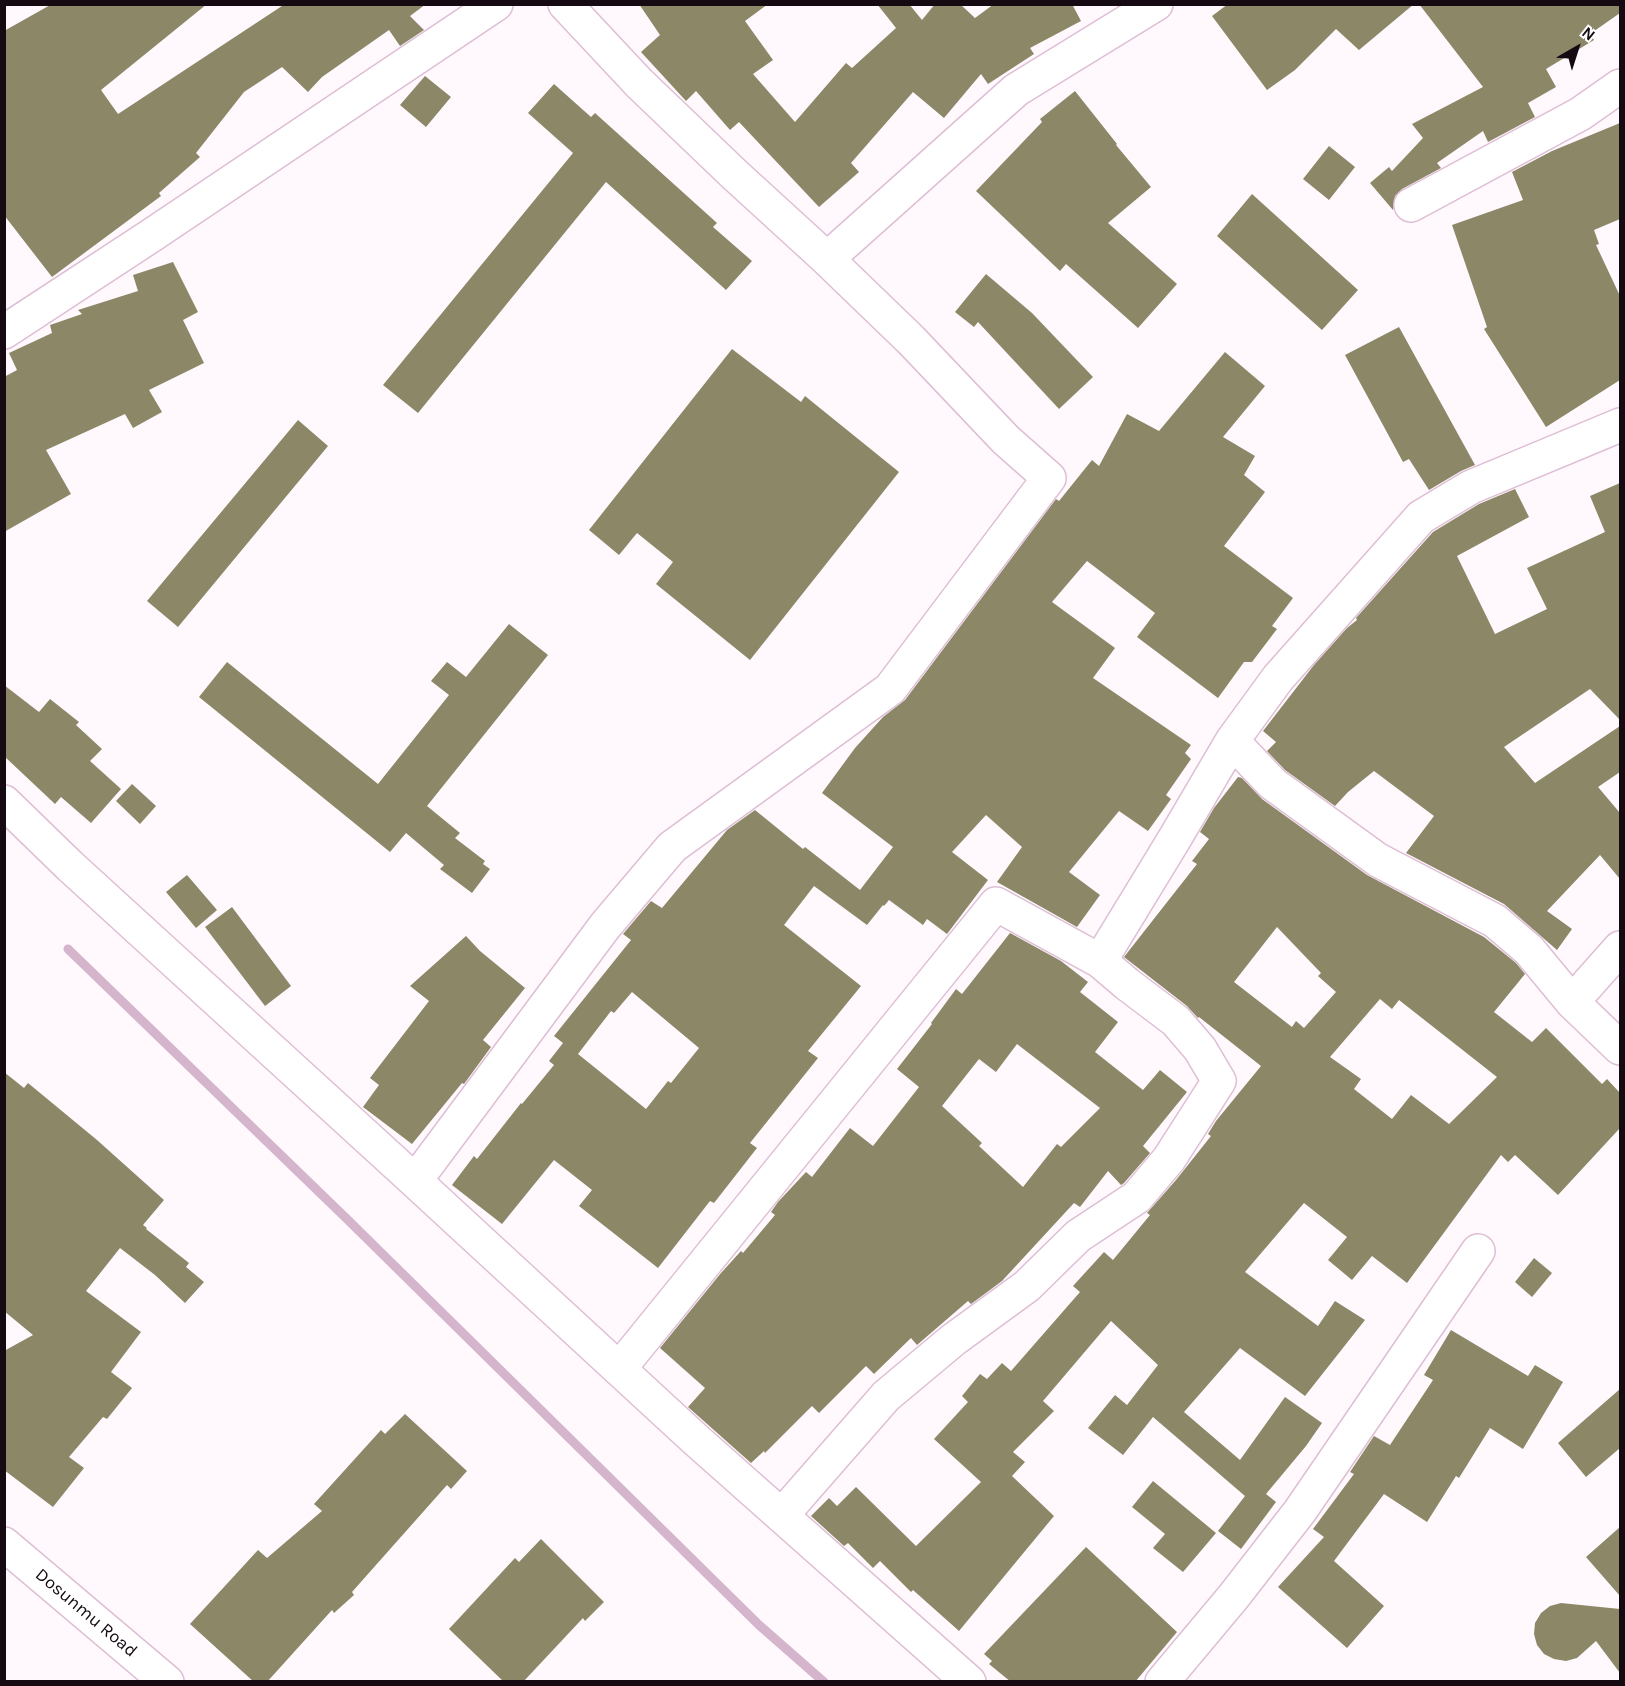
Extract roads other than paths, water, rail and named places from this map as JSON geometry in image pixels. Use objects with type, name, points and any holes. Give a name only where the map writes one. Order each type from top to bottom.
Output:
[{"type":"street","points":[[4,332],[152,236],[496,4]]},
{"type":"street","points":[[415,1181],[605,926],[672,847],[890,689],[1048,478],[1006,440],[911,340],[648,91],[565,4]]},
{"type":"street","points":[[827,259],[1016,90],[1156,4]]},
{"type":"street","points":[[1411,205],[1580,114],[1620,86]]},
{"type":"street","points":[[1100,961],[1232,741],[1278,678],[1421,517],[1471,487],[1620,425]]},
{"type":"street","points":[[1232,741],[1273,784],[1378,860],[1495,921],[1529,950],[1572,1002],[1620,1048]]},
{"type":"street","points":[[4,802],[70,866],[695,1439],[969,1682]]},
{"type":"street","points":[[619,1369],[996,904],[1100,961],[1126,984],[1176,1021],[1200,1050],[1219,1081],[1169,1159],[1137,1197],[1078,1236],[1027,1286],[953,1340],[886,1396],[782,1515]]},
{"type":"street","points":[[1572,1002],[1620,948]]},
{"type":"street","points":[[1162,1682],[1234,1596],[1300,1511],[1478,1251]]},
{"type":"street","name":"Dosunmu Road","points":[[4,1544],[167,1682]]},
{"type":"waterway","points":[[68,949],[349,1221],[759,1625],[824,1682]]}]
